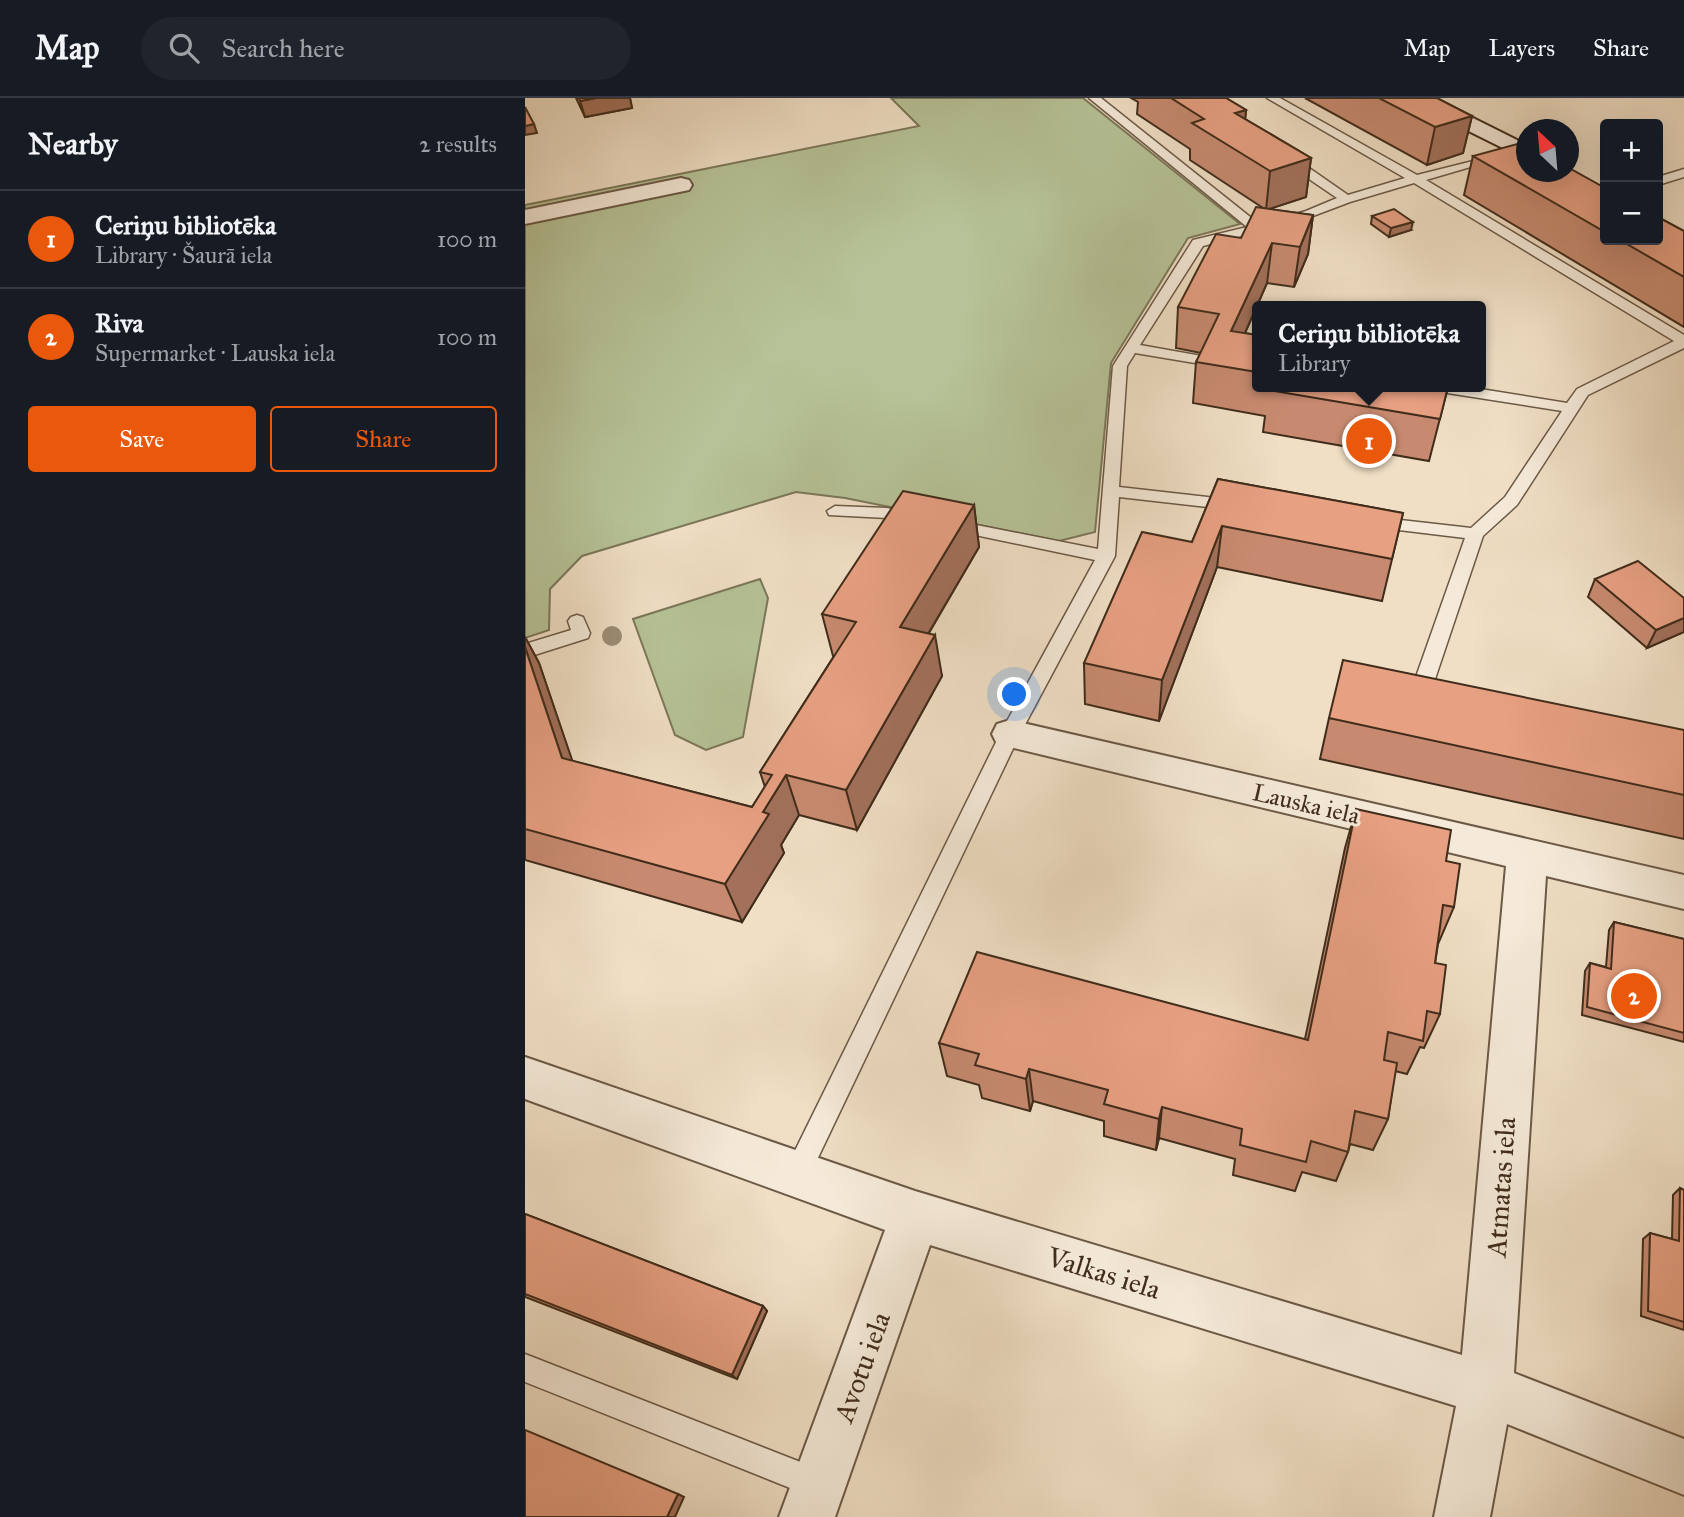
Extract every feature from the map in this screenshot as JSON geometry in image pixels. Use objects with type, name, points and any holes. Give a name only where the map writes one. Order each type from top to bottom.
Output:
[{"type":"street","points":[[1417,98],[1516,149]]},
{"type":"street","points":[[525,217],[681,185]]},
{"type":"street","name":"Lauska iela","points":[[1010,734],[1684,892]]},
{"type":"street","name":"Atmatas iela","points":[[1462,1517],[1486,1389],[1527,856]]},
{"type":"street","name":"Valkas iela","points":[[525,1078],[915,1216],[1486,1389],[1684,1467]]},
{"type":"street","name":"Avotu iela","points":[[814,1501],[915,1216]]},
{"type":"lane","points":[[1094,98],[1255,227]]},
{"type":"lane","points":[[1272,98],[1417,180],[1684,342]]},
{"type":"lane","points":[[1279,153],[1346,199]]},
{"type":"lane","points":[[796,1176],[1010,734],[1107,556],[1120,366],[1198,243],[1255,227],[1278,224],[1312,214],[1346,199],[1516,154]]},
{"type":"lane","points":[[1663,179],[1684,173]]},
{"type":"lane","points":[[1397,685],[1428,692],[1475,534],[1511,501],[1582,392],[1684,342]]},
{"type":"lane","points":[[1130,348],[1213,362]]},
{"type":"lane","points":[[1472,392],[1571,408]]},
{"type":"lane","points":[[1111,491],[1245,507]]},
{"type":"lane","points":[[835,511],[887,513],[1107,556]]},
{"type":"lane","points":[[1353,520],[1475,534]]},
{"type":"lane","points":[[525,651],[580,633],[577,621]]},
{"type":"lane","points":[[525,1368],[814,1501]]},
{"type":"green space","points":[[891,98],[1083,98],[1240,224],[1188,238],[1111,363],[1095,532],[1059,541],[845,498],[796,492],[582,556],[550,589],[549,630],[525,638],[525,205],[919,126]]},
{"type":"green space","points":[[760,579],[768,598],[743,737],[706,750],[675,735],[633,619]]},
{"type":"building","points":[[1171,98],[1226,98],[1246,110],[1235,113],[1311,158],[1270,171],[1192,123],[1204,119]]},
{"type":"building","points":[[1379,98],[1437,98],[1472,116],[1435,127]]},
{"type":"building","points":[[525,107],[534,124],[525,126]]},
{"type":"building","points":[[1516,144],[1516,181],[1473,156]]},
{"type":"building","points":[[1579,174],[1600,185],[1600,229],[1518,182],[1579,182]]},
{"type":"building","points":[[1256,207],[1313,215],[1300,247],[1272,243],[1231,331],[1252,334],[1252,371],[1196,362],[1219,314],[1178,307],[1216,234],[1241,238]]},
{"type":"building","points":[[1394,209],[1413,222],[1391,228],[1372,216]]},
{"type":"building","points":[[1663,220],[1684,231],[1684,277],[1629,245],[1663,245]]},
{"type":"building","points":[[1280,392],[1447,392],[1440,419]]},
{"type":"building","points":[[1218,479],[1403,513],[1392,559],[1222,526],[1162,680],[1084,663],[1142,532],[1192,542]]},
{"type":"building","points":[[903,491],[974,505],[900,627],[935,635],[846,790],[786,775],[763,812],[769,814],[725,884],[525,829],[525,647],[562,758],[752,807],[772,775],[760,772],[856,622],[822,614]]},
{"type":"building","points":[[1638,561],[1684,598],[1684,618],[1656,630],[1595,579]]},
{"type":"building","points":[[1343,660],[1684,730],[1684,795],[1329,718]]},
{"type":"building","points":[[1356,809],[1451,830],[1446,861],[1460,864],[1454,907],[1443,905],[1435,963],[1446,965],[1440,1014],[1427,1011],[1423,1041],[1388,1032],[1384,1060],[1397,1063],[1388,1119],[1355,1111],[1348,1152],[1311,1141],[1306,1162],[1240,1145],[1242,1129],[1162,1107],[1159,1119],[1104,1104],[1108,1090],[1029,1069],[1026,1079],[975,1065],[979,1054],[939,1043],[977,952],[1308,1040]]},
{"type":"building","points":[[1614,922],[1684,939],[1684,1033],[1587,1007],[1590,963],[1611,969]]},
{"type":"building","points":[[1680,1188],[1684,1190],[1684,1322],[1648,1311],[1650,1233],[1679,1241]]},
{"type":"building","points":[[525,1214],[763,1306],[732,1375],[525,1294]]},
{"type":"building","points":[[525,1430],[678,1494],[667,1517],[525,1517]]},
{"type":"place","name":"Ceriņu bibliotēka","points":[[1369,441]]},
{"type":"place","name":"Riva","points":[[1634,996]]}]
